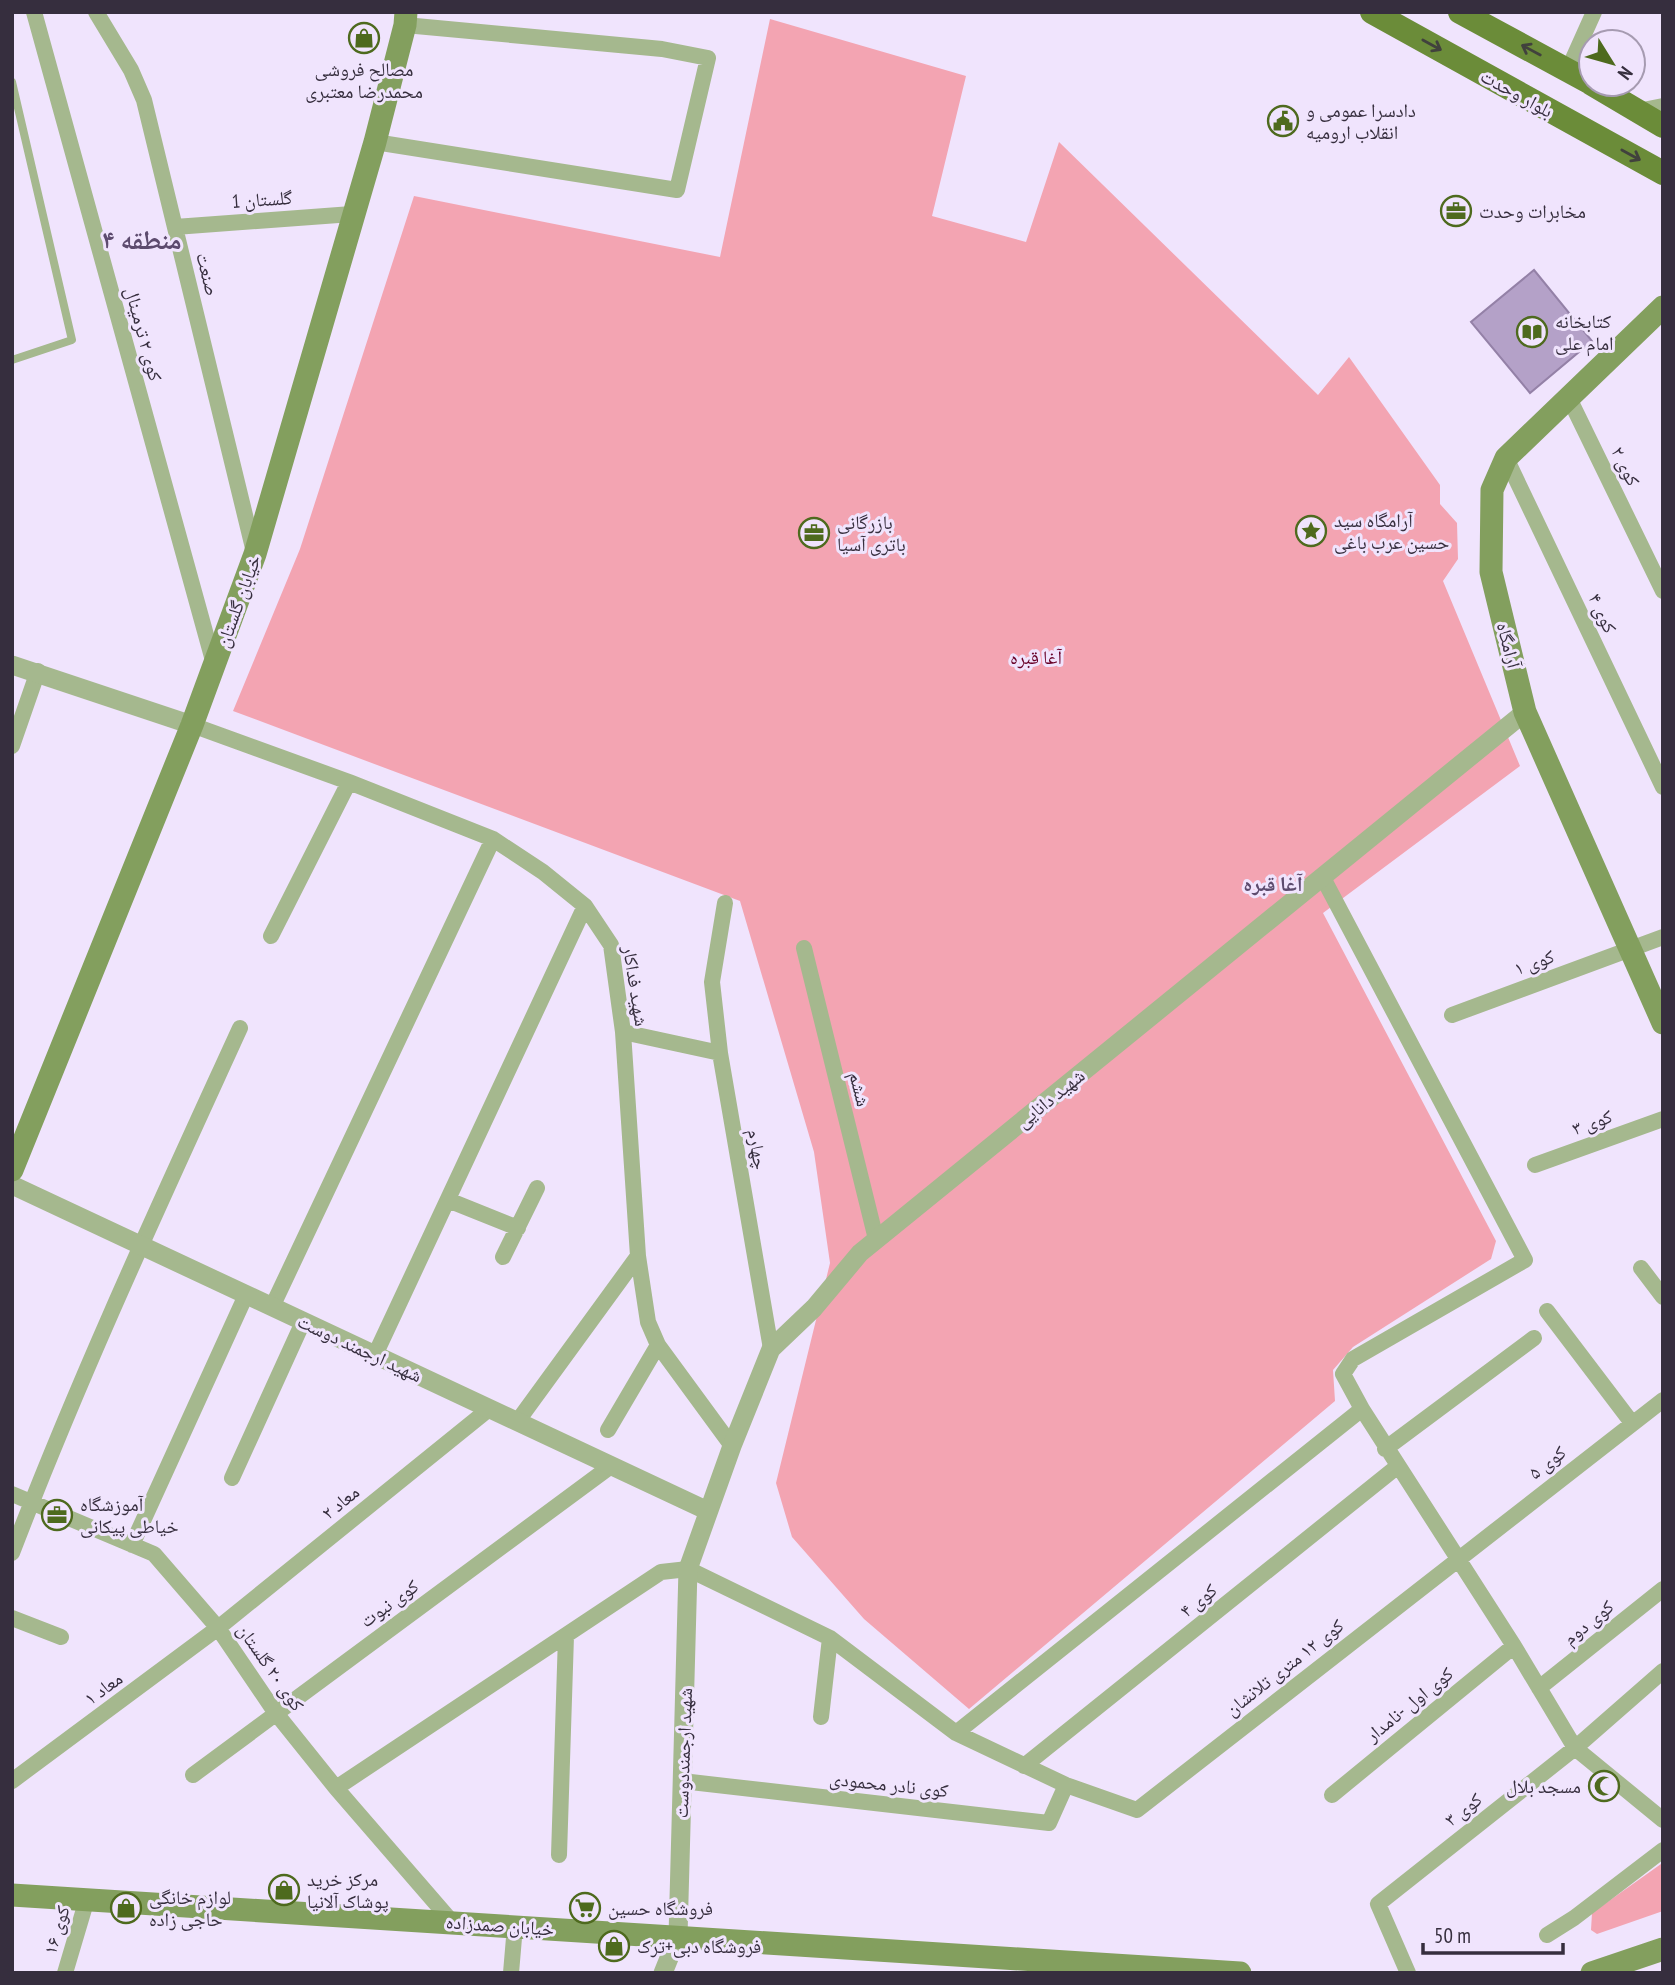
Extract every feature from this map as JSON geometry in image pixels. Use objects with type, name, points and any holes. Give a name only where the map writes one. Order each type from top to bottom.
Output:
[{"type":"main road","name":"بلوار وحدت","points":[[1372,12],[1663,173]]},
{"type":"main road","points":[[1460,12],[1577,75]]},
{"type":"main road","name":"خیابان گلستان","points":[[12,1170],[192,725],[255,554],[374,142],[405,19]]},
{"type":"main road","points":[[1616,98],[1663,126]]},
{"type":"main road","name":"آرامگاه","points":[[1663,307],[1506,458],[1492,490],[1491,572],[1525,712],[1663,1023]]},
{"type":"main road","name":"خیابان صمدزاده","points":[[12,1895],[1240,1973]]},
{"type":"main road","points":[[1591,1973],[1627,1968],[1663,1949]]},
{"type":"street","name":"کوی ۲ ترمینال","points":[[34,12],[214,666]]},
{"type":"street","name":"صنعت","points":[[96,12],[131,70],[144,100],[255,554]]},
{"type":"street","points":[[1568,70],[1594,12]]},
{"type":"street","points":[[374,142],[677,190],[708,58],[663,49],[405,19]]},
{"type":"street","points":[[1638,111],[1663,106]]},
{"type":"street","name":"گلستان 1","points":[[175,227],[352,214]]},
{"type":"street","name":"کوی ۲","points":[[1569,398],[1663,591]]},
{"type":"street","name":"کوی ۴","points":[[1506,458],[1663,787]]},
{"type":"street","points":[[12,665],[38,671],[192,725]]},
{"type":"street","points":[[12,746],[38,671]]},
{"type":"street","name":"شهید دانایی","points":[[688,1569],[732,1446],[771,1349],[814,1308],[860,1253],[1525,712]]},
{"type":"street","name":"شهید فداکار","points":[[192,725],[349,782],[493,839],[543,872],[585,906],[611,946],[623,1032],[638,1256],[648,1322],[658,1345],[732,1446]]},
{"type":"street","points":[[271,936],[349,782]]},
{"type":"street","points":[[272,1307],[493,839]]},
{"type":"street","points":[[1322,876],[1525,1260],[1353,1359],[1343,1374],[1385,1449],[1514,1646],[1575,1748],[1663,1820]]},
{"type":"street","name":"چهارم","points":[[725,903],[712,982],[720,1053],[771,1349]]},
{"type":"street","points":[[375,1355],[585,906]]},
{"type":"street","name":"کوی ۱","points":[[1452,1015],[1663,937]]},
{"type":"street","name":"ششم","points":[[804,948],[876,1239]]},
{"type":"street","points":[[12,1553],[31,1502],[141,1246],[240,1028]]},
{"type":"street","points":[[623,1032],[720,1053]]},
{"type":"street","name":"کوی ۳","points":[[1535,1165],[1663,1119]]},
{"type":"street","name":"شهید ارجمند دوست","points":[[12,1185],[708,1511]]},
{"type":"street","points":[[503,1258],[537,1188]]},
{"type":"street","points":[[448,1200],[518,1228]]},
{"type":"street","points":[[517,1422],[638,1256]]},
{"type":"street","points":[[1641,1268],[1663,1297]]},
{"type":"street","points":[[132,1545],[247,1295]]},
{"type":"street","points":[[1547,1311],[1632,1423]]},
{"type":"street","points":[[232,1478],[303,1321]]},
{"type":"street","points":[[1385,1449],[1534,1338]]},
{"type":"street","points":[[608,1430],[658,1345]]},
{"type":"street","name":"کوی ۵","points":[[1457,1558],[1663,1400]]},
{"type":"street","name":"معاد ۲","points":[[218,1628],[489,1409]]},
{"type":"street","points":[[956,1733],[1362,1409]]},
{"type":"street","name":"کوی نبوت","points":[[193,1775],[611,1466]]},
{"type":"street","name":"کوی ۴","points":[[1024,1766],[1398,1466]]},
{"type":"street","name":"کوی ۲۰ گلستان","points":[[12,1494],[154,1554],[218,1628],[275,1712],[336,1788],[452,1922]]},
{"type":"street","name":"کوی ۱۲ متری تلانشان","points":[[1066,1785],[1137,1810],[1457,1558]]},
{"type":"street","points":[[336,1788],[661,1572],[688,1569],[830,1638],[956,1733],[1066,1785]]},
{"type":"street","name":"شهید ارجمنددوست","points":[[678,1936],[688,1569]]},
{"type":"street","name":"کوی دوم","points":[[1539,1688],[1663,1589]]},
{"type":"street","points":[[12,1618],[61,1637]]},
{"type":"street","name":"معاد ۱","points":[[12,1780],[218,1628]]},
{"type":"street","points":[[559,1855],[566,1636]]},
{"type":"street","points":[[821,1717],[830,1638]]},
{"type":"street","name":"کوی اول -نامدار","points":[[1332,1795],[1514,1646]]},
{"type":"street","name":"کوی ۳","points":[[1408,1973],[1378,1904],[1575,1748],[1663,1671]]},
{"type":"street","name":"کوی نادر محمودی","points":[[682,1782],[1049,1823],[1066,1785]]},
{"type":"street","points":[[1547,1935],[1663,1850]]},
{"type":"street","name":"کوی ۱۶","points":[[65,1973],[87,1899]]},
{"type":"street","points":[[511,1973],[515,1926]]},
{"type":"street","points":[[663,1973],[678,1936]]},
{"type":"lane","points":[[12,360],[72,340],[13,86]]},
{"type":"green space","name":"آغا قبره","points":[[770,19],[966,76],[932,216],[1026,242],[1059,142],[1318,395],[1349,357],[1440,485],[1440,504],[1457,523],[1458,559],[1443,581],[1520,766],[1323,913],[1496,1241],[1491,1259],[1353,1347],[1333,1370],[1335,1401],[969,1709],[864,1619],[792,1537],[776,1483],[830,1263],[814,1152],[740,901],[233,711],[300,549],[414,196],[720,257]]},
{"type":"green space","points":[[1661,1864],[1663,1911],[1597,1934],[1591,1930],[1592,1913]]},
{"type":"building","name":"کتابخانه امام علی","points":[[1534,270],[1592,341],[1530,393],[1471,322]]},
{"type":"place","name":"مصالح فروشی محمدرضا معتبری","points":[[364,38]]},
{"type":"place","name":"دادسرا عمومی و انقلاب ارومیه","points":[[1283,121]]},
{"type":"place","name":"مخابرات وحدت","points":[[1456,211]]},
{"type":"place","name":"کتابخانه امام علی","points":[[1532,332]]},
{"type":"place","name":"آرامگاه سید حسین عرب باغی","points":[[1311,531]]},
{"type":"place","name":"بازرگانی باتری آسیا","points":[[814,533]]},
{"type":"place","name":"آموزشگاه خیاطی پیکانی","points":[[57,1515]]},
{"type":"place","name":"مسجد بلال","points":[[1604,1786]]},
{"type":"place","name":"مرکز خرید پوشاک آلانیا","points":[[284,1890]]},
{"type":"place","name":"لوازم خانگی حاجی زاده","points":[[126,1908]]},
{"type":"place","name":"فروشگاه حسین","points":[[585,1908]]},
{"type":"place","name":"فروشگاه دبی+ترک","points":[[614,1946]]},
{"type":"district","name":"منطقه ۴","points":[[142,240]]},
{"type":"district","name":"آغا قبره","points":[[1273,884]]}]
